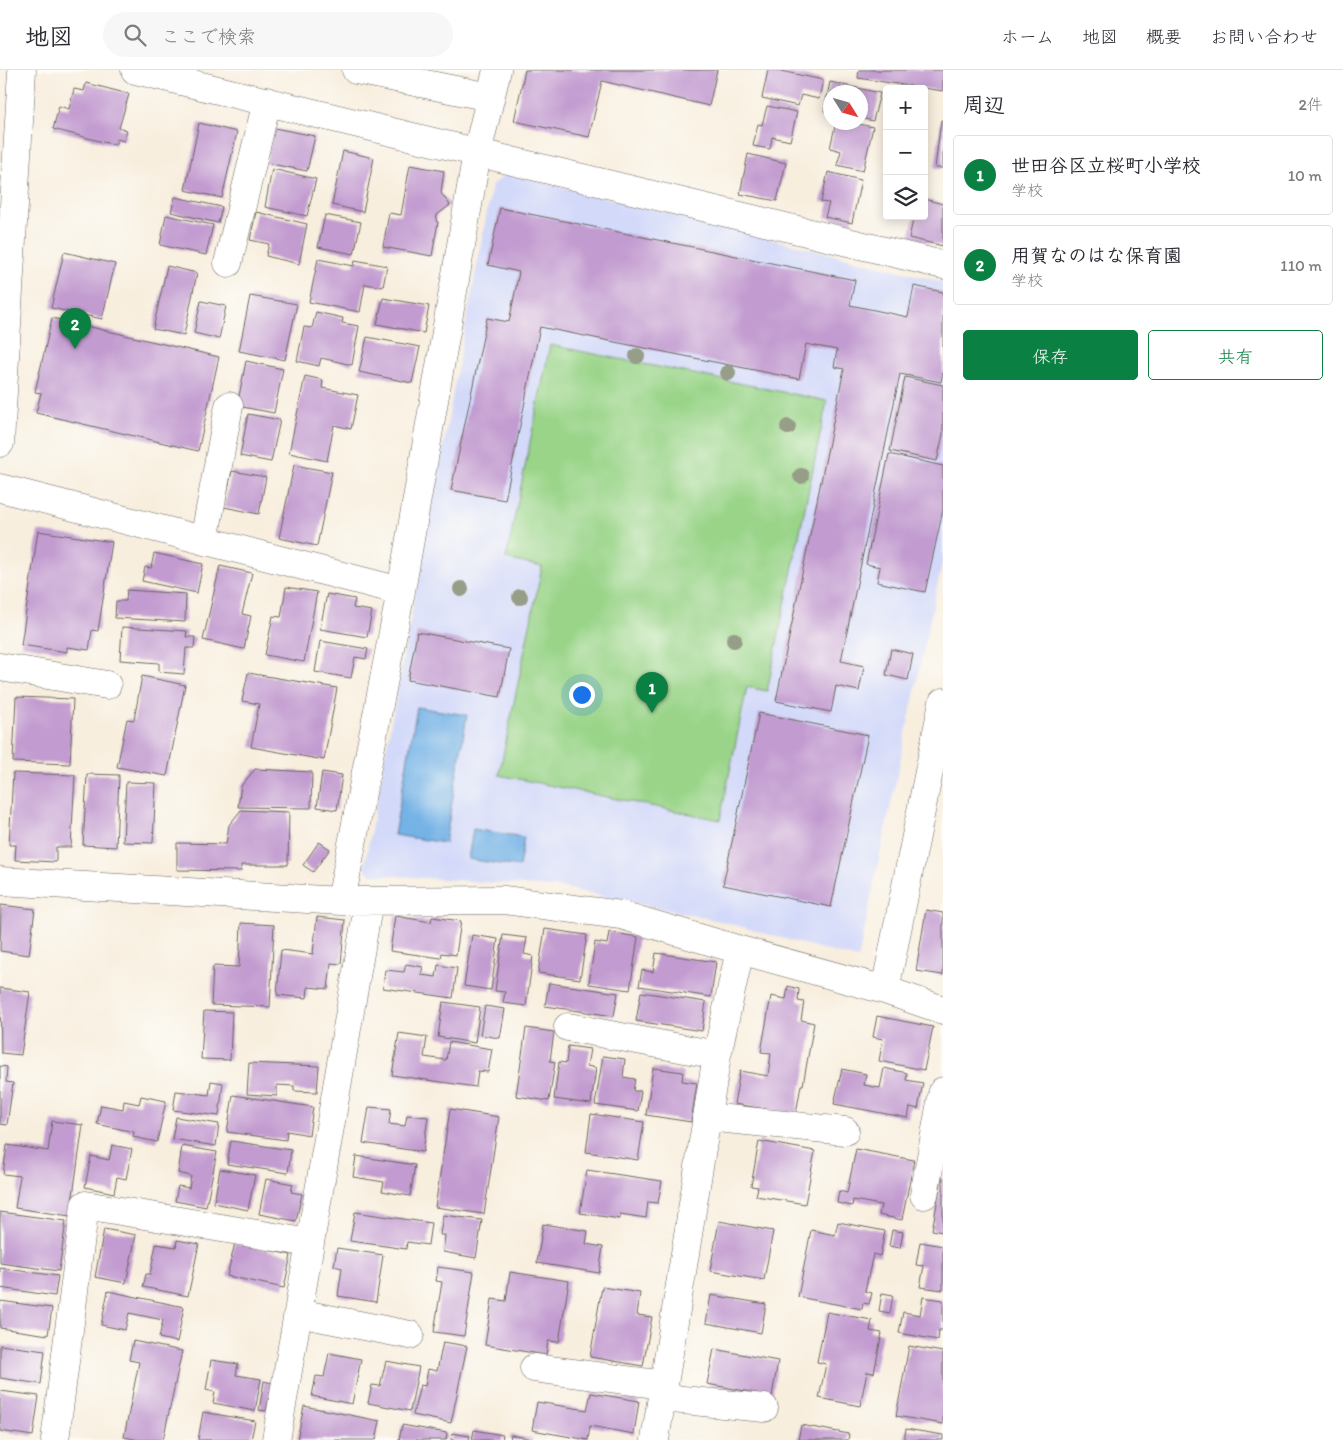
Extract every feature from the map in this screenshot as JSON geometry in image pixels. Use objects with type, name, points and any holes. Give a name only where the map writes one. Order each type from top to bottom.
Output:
[{"type":"street","points":[[0,444],[22,70]]},
{"type":"street","points":[[135,70],[943,265]]},
{"type":"street","points":[[356,70],[434,78],[490,97]]},
{"type":"street","points":[[341,901],[401,591],[477,153],[496,70]]},
{"type":"street","points":[[228,263],[267,101]]},
{"type":"street","points":[[204,541],[230,406]]},
{"type":"street","points":[[0,488],[401,591]]},
{"type":"street","points":[[0,667],[108,685]]},
{"type":"street","points":[[885,990],[942,710]]},
{"type":"street","points":[[0,881],[341,901],[504,900],[621,915],[885,990],[943,1010]]},
{"type":"street","points":[[276,1440],[369,901]]},
{"type":"street","points":[[655,1440],[717,1055],[740,950]]},
{"type":"street","points":[[568,1027],[717,1055]]},
{"type":"street","points":[[924,1195],[943,1091]]},
{"type":"street","points":[[707,1117],[845,1131]]},
{"type":"street","points":[[55,1440],[85,1205],[310,1242]]},
{"type":"street","points":[[298,1313],[410,1335]]},
{"type":"street","points":[[534,1368],[764,1408]]},
{"type":"shaded area","points":[[507,173],[943,282],[943,559],[858,959],[720,921],[565,888],[370,874],[364,868],[492,185]]},
{"type":"green space","points":[[550,345],[827,401],[767,691],[747,687],[720,820],[499,775],[542,567],[506,559]]},
{"type":"water","points":[[417,707],[467,715],[445,843],[394,835]]},
{"type":"water","points":[[473,829],[524,837],[519,867],[468,859]]},
{"type":"building","points":[[525,70],[717,70],[709,106],[602,81],[589,137],[514,121]]},
{"type":"building","points":[[768,70],[823,80],[819,99],[801,95],[798,106],[762,98]]},
{"type":"building","points":[[859,70],[943,70],[943,91],[928,89],[928,85],[904,85],[858,78]]},
{"type":"building","points":[[830,82],[844,85],[829,85]]},
{"type":"building","points":[[86,83],[129,94],[119,128],[127,130],[124,141],[117,139],[115,145],[53,129],[59,106],[69,109],[74,89],[84,91]]},
{"type":"building","points":[[868,90],[880,93],[873,121],[868,120]]},
{"type":"building","points":[[767,106],[797,112],[790,141],[772,137],[770,149],[753,146],[758,124],[762,125]]},
{"type":"building","points":[[941,120],[943,120],[943,168],[935,168]]},
{"type":"building","points":[[199,123],[237,132],[222,198],[185,190]]},
{"type":"building","points":[[868,126],[873,127],[863,171],[837,165],[841,151],[830,148],[834,130],[868,130]]},
{"type":"building","points":[[274,128],[315,136],[307,171],[266,163]]},
{"type":"building","points":[[343,151],[374,158],[363,212],[332,205]]},
{"type":"building","points":[[748,154],[786,163],[777,201],[740,194]]},
{"type":"building","points":[[410,165],[444,171],[441,193],[450,205],[437,215],[436,221],[438,222],[432,256],[383,247],[389,213],[401,215]]},
{"type":"building","points":[[272,169],[316,179],[307,216],[265,207]]},
{"type":"building","points":[[828,172],[861,180],[852,223],[825,217],[829,203],[821,202]]},
{"type":"building","points":[[175,197],[222,207],[218,223],[171,212]]},
{"type":"building","points":[[928,200],[943,204],[943,246],[909,238],[913,220],[928,220]]},
{"type":"building","points":[[500,208],[855,280],[850,305],[908,317],[914,286],[943,292],[943,372],[941,382],[900,374],[841,661],[864,666],[859,691],[836,686],[831,712],[776,701],[844,369],[834,367],[837,350],[806,344],[799,379],[540,327],[505,500],[451,490],[487,318],[509,322],[519,272],[488,265]]},
{"type":"building","points":[[256,212],[307,224],[299,264],[266,256],[269,244],[250,240]]},
{"type":"building","points":[[166,215],[213,225],[206,255],[160,245]]},
{"type":"building","points":[[325,215],[361,222],[354,254],[318,247]]},
{"type":"building","points":[[64,252],[115,264],[102,319],[51,308]]},
{"type":"building","points":[[318,259],[354,266],[355,260],[387,266],[383,287],[365,284],[360,312],[309,302]]},
{"type":"building","points":[[167,266],[197,273],[184,335],[153,329]]},
{"type":"building","points":[[250,296],[297,304],[285,360],[239,351]]},
{"type":"building","points":[[383,298],[429,306],[424,333],[377,324]]},
{"type":"building","points":[[201,301],[226,306],[219,339],[194,333]]},
{"type":"building","points":[[316,312],[343,318],[342,323],[359,326],[352,365],[321,358],[319,366],[297,361],[304,327],[312,328]]},
{"type":"building","points":[[52,318],[219,357],[198,451],[36,413],[41,393],[35,392]]},
{"type":"building","points":[[367,337],[420,347],[412,383],[359,372]]},
{"type":"building","points":[[246,361],[283,369],[274,413],[237,406]]},
{"type":"building","points":[[305,376],[323,380],[322,388],[358,395],[351,429],[334,425],[327,461],[289,453]]},
{"type":"building","points":[[905,377],[943,385],[943,434],[937,461],[890,451]]},
{"type":"building","points":[[248,414],[280,420],[271,462],[240,456]]},
{"type":"building","points":[[889,454],[943,466],[943,510],[925,592],[877,582],[880,567],[866,564]]},
{"type":"building","points":[[294,465],[332,472],[317,546],[279,538]]},
{"type":"building","points":[[232,471],[266,477],[259,514],[224,507]]},
{"type":"building","points":[[38,531],[112,542],[98,631],[92,630],[89,650],[67,647],[67,652],[21,645]]},
{"type":"building","points":[[154,553],[203,564],[197,593],[142,581],[145,567],[151,568]]},
{"type":"building","points":[[220,566],[252,573],[242,614],[251,616],[244,649],[203,640]]},
{"type":"building","points":[[286,587],[317,592],[304,662],[265,655],[273,616],[281,617]]},
{"type":"building","points":[[127,590],[186,594],[185,622],[115,618],[116,601],[126,601]]},
{"type":"building","points":[[327,594],[355,599],[353,608],[372,611],[367,637],[320,629]]},
{"type":"building","points":[[122,627],[187,631],[186,637],[195,637],[194,648],[186,648],[184,674],[159,672],[159,663],[120,660]]},
{"type":"building","points":[[417,632],[509,649],[500,697],[408,680]]},
{"type":"building","points":[[320,641],[368,649],[366,659],[355,657],[351,678],[315,672]]},
{"type":"building","points":[[891,649],[913,654],[908,680],[886,675]]},
{"type":"building","points":[[248,673],[337,688],[324,760],[251,747],[259,704],[242,701]]},
{"type":"building","points":[[142,676],[185,685],[167,776],[117,767],[127,719],[134,720]]},
{"type":"building","points":[[16,697],[73,699],[70,764],[13,762]]},
{"type":"building","points":[[759,713],[868,735],[831,907],[723,885]]},
{"type":"building","points":[[255,769],[312,772],[311,808],[238,807],[241,786]]},
{"type":"building","points":[[322,772],[342,775],[337,810],[317,807]]},
{"type":"building","points":[[13,773],[75,775],[71,847],[56,847],[56,862],[15,860],[16,845],[9,845]]},
{"type":"building","points":[[87,774],[119,775],[116,847],[83,845]]},
{"type":"building","points":[[126,782],[156,783],[153,843],[123,842]]},
{"type":"building","points":[[241,810],[289,812],[288,865],[241,865],[241,871],[177,870],[177,843],[226,844],[229,825]]},
{"type":"building","points":[[319,842],[330,849],[313,872],[303,865]]},
{"type":"building","points":[[1,905],[35,909],[29,955],[0,951]]},
{"type":"building","points":[[926,910],[943,913],[943,975],[916,971]]},
{"type":"building","points":[[395,916],[431,922],[432,917],[461,921],[456,955],[442,953],[441,958],[390,951]]},
{"type":"building","points":[[317,917],[345,920],[341,964],[331,963],[328,989],[308,987],[307,998],[277,995],[281,950],[313,954]]},
{"type":"building","points":[[241,923],[274,925],[270,1007],[211,1005],[213,966],[239,967]]},
{"type":"building","points":[[545,929],[587,935],[580,979],[538,973]]},
{"type":"building","points":[[609,932],[638,937],[630,990],[589,984],[595,942],[607,944]]},
{"type":"building","points":[[472,935],[498,939],[491,990],[464,986]]},
{"type":"building","points":[[503,935],[527,938],[524,954],[533,956],[526,1006],[503,1003],[505,992],[495,991]]},
{"type":"building","points":[[656,953],[716,962],[711,997],[639,986],[642,970],[653,972]]},
{"type":"building","points":[[406,964],[423,967],[421,975],[436,977],[438,965],[457,968],[453,998],[383,988],[385,970],[404,972]]},
{"type":"building","points":[[549,983],[618,993],[614,1016],[545,1006]]},
{"type":"building","points":[[788,986],[799,989],[798,1001],[804,1002],[801,1020],[814,1023],[796,1114],[734,1104],[740,1071],[768,1076],[771,1053],[761,1052],[771,996],[786,999]]},
{"type":"building","points":[[0,988],[30,992],[21,1055],[1,1053]]},
{"type":"building","points":[[641,992],[706,1002],[702,1031],[636,1021]]},
{"type":"building","points":[[443,1002],[480,1007],[475,1043],[438,1037]]},
{"type":"building","points":[[485,1006],[505,1009],[500,1038],[480,1035]]},
{"type":"building","points":[[204,1011],[232,1012],[230,1060],[201,1059]]},
{"type":"building","points":[[877,1016],[933,1027],[924,1070],[879,1061],[883,1039],[873,1037]]},
{"type":"building","points":[[526,1028],[554,1032],[550,1061],[555,1062],[549,1101],[516,1096]]},
{"type":"building","points":[[399,1033],[427,1037],[424,1057],[446,1060],[449,1042],[492,1049],[488,1072],[478,1071],[476,1087],[392,1075]]},
{"type":"building","points":[[568,1046],[590,1049],[587,1066],[596,1068],[591,1104],[554,1099],[559,1062],[566,1063]]},
{"type":"building","points":[[603,1056],[625,1059],[623,1077],[635,1079],[633,1091],[641,1091],[638,1111],[595,1105]]},
{"type":"building","points":[[249,1063],[319,1066],[317,1092],[294,1091],[294,1086],[277,1085],[277,1096],[247,1094]]},
{"type":"building","points":[[0,1066],[7,1067],[6,1082],[13,1083],[7,1125],[0,1124]]},
{"type":"building","points":[[653,1068],[683,1072],[682,1081],[697,1083],[691,1122],[646,1115]]},
{"type":"building","points":[[884,1068],[907,1073],[906,1080],[923,1083],[918,1109],[910,1107],[908,1118],[834,1104],[842,1069],[866,1074],[864,1085],[880,1088]]},
{"type":"building","points":[[211,1081],[223,1083],[219,1116],[173,1110],[176,1091],[209,1095]]},
{"type":"building","points":[[233,1095],[313,1107],[309,1135],[287,1131],[286,1140],[227,1132]]},
{"type":"building","points":[[141,1096],[166,1101],[157,1142],[133,1137],[134,1132],[97,1124],[101,1105],[123,1109],[124,1101],[139,1104]]},
{"type":"building","points":[[369,1107],[391,1109],[389,1124],[405,1126],[407,1115],[428,1117],[423,1152],[363,1143]]},
{"type":"building","points":[[450,1109],[499,1117],[484,1214],[435,1207]]},
{"type":"building","points":[[591,1114],[644,1122],[638,1160],[586,1152]]},
{"type":"building","points":[[176,1117],[219,1124],[216,1146],[172,1139]]},
{"type":"building","points":[[52,1121],[83,1125],[70,1216],[15,1208],[20,1176],[3,1174],[7,1145],[48,1151]]},
{"type":"building","points":[[231,1141],[291,1150],[288,1173],[227,1164]]},
{"type":"building","points":[[759,1141],[815,1151],[805,1204],[756,1196],[758,1187],[751,1186]]},
{"type":"building","points":[[112,1145],[132,1149],[126,1179],[117,1177],[114,1193],[85,1187],[91,1156],[109,1160]]},
{"type":"building","points":[[182,1146],[217,1152],[206,1207],[175,1201],[178,1186],[189,1188],[191,1176],[178,1173]]},
{"type":"building","points":[[856,1149],[914,1160],[902,1220],[879,1215],[881,1205],[853,1200],[852,1206],[837,1203],[839,1191],[847,1193]]},
{"type":"building","points":[[356,1156],[415,1165],[410,1196],[382,1191],[384,1182],[353,1177]]},
{"type":"building","points":[[220,1169],[255,1175],[248,1210],[214,1203]]},
{"type":"building","points":[[587,1170],[662,1181],[658,1203],[648,1202],[646,1218],[620,1214],[620,1219],[580,1213]]},
{"type":"building","points":[[943,1177],[943,1232],[932,1230]]},
{"type":"building","points":[[266,1179],[293,1184],[291,1192],[302,1194],[296,1221],[259,1214]]},
{"type":"building","points":[[0,1212],[66,1221],[59,1271],[0,1263]]},
{"type":"building","points":[[355,1212],[431,1223],[428,1245],[407,1242],[406,1249],[350,1241]]},
{"type":"building","points":[[443,1215],[482,1220],[476,1258],[443,1252],[445,1235],[440,1235]]},
{"type":"building","points":[[719,1221],[773,1231],[764,1280],[710,1271]]},
{"type":"building","points":[[838,1222],[885,1231],[880,1256],[873,1254],[865,1291],[872,1293],[869,1304],[863,1303],[862,1309],[798,1297],[811,1230],[835,1235]]},
{"type":"building","points":[[543,1224],[588,1231],[586,1244],[603,1247],[599,1273],[537,1263]]},
{"type":"building","points":[[104,1229],[136,1235],[126,1283],[95,1277]]},
{"type":"building","points":[[892,1230],[903,1232],[900,1248],[889,1246]]},
{"type":"building","points":[[177,1240],[199,1244],[188,1296],[143,1287],[146,1274],[150,1274],[156,1244],[176,1247]]},
{"type":"building","points":[[920,1242],[943,1246],[943,1290],[920,1287],[924,1266],[916,1265]]},
{"type":"building","points":[[235,1243],[291,1255],[284,1288],[227,1276]]},
{"type":"building","points":[[337,1248],[383,1255],[376,1302],[338,1296],[342,1268],[334,1266]]},
{"type":"building","points":[[438,1267],[474,1272],[464,1336],[434,1332],[442,1282],[436,1281]]},
{"type":"building","points":[[0,1268],[58,1276],[55,1296],[0,1288]]},
{"type":"building","points":[[510,1272],[569,1281],[559,1342],[548,1341],[546,1355],[485,1345],[492,1299],[506,1301]]},
{"type":"building","points":[[602,1287],[640,1293],[637,1315],[652,1317],[643,1366],[590,1357]]},
{"type":"building","points":[[108,1291],[184,1307],[177,1342],[159,1338],[163,1320],[129,1313],[125,1330],[101,1325]]},
{"type":"building","points":[[882,1293],[893,1295],[890,1313],[879,1311]]},
{"type":"building","points":[[711,1295],[766,1304],[761,1333],[706,1323]]},
{"type":"building","points":[[923,1297],[943,1300],[943,1330],[939,1330],[938,1340],[899,1333],[903,1312],[920,1315]]},
{"type":"building","points":[[0,1301],[52,1308],[48,1335],[0,1328]]},
{"type":"building","points":[[827,1312],[872,1320],[870,1331],[882,1333],[874,1373],[867,1372],[860,1406],[819,1398],[826,1364],[817,1362]]},
{"type":"building","points":[[133,1341],[182,1351],[163,1440],[139,1440],[124,1437],[139,1362],[129,1360]]},
{"type":"building","points":[[443,1342],[467,1346],[451,1423],[413,1415],[420,1385],[425,1386],[428,1369],[437,1371]]},
{"type":"building","points":[[0,1345],[45,1351],[41,1384],[0,1378]]},
{"type":"building","points":[[909,1346],[943,1352],[943,1424],[896,1416]]},
{"type":"building","points":[[714,1349],[778,1361],[772,1396],[707,1384]]},
{"type":"building","points":[[329,1353],[361,1359],[352,1404],[312,1396],[316,1376],[324,1377]]},
{"type":"building","points":[[211,1360],[238,1364],[236,1375],[261,1379],[255,1411],[213,1403],[215,1392],[206,1390]]},
{"type":"building","points":[[386,1361],[419,1367],[410,1411],[368,1403],[372,1385],[380,1386]]},
{"type":"building","points":[[264,1381],[272,1383],[266,1411],[259,1410]]},
{"type":"building","points":[[0,1391],[39,1396],[33,1436],[0,1431]]},
{"type":"building","points":[[591,1393],[639,1401],[634,1434],[590,1426],[588,1440],[532,1430],[537,1402],[587,1410]]},
{"type":"building","points":[[304,1406],[380,1421],[376,1440],[297,1440]]},
{"type":"building","points":[[203,1412],[255,1421],[251,1440],[198,1440]]},
{"type":"building","points":[[402,1425],[447,1433],[446,1440],[399,1440]]},
{"type":"building","points":[[801,1425],[849,1434],[848,1440],[798,1440]]},
{"type":"building","points":[[906,1429],[943,1435],[943,1440],[904,1440]]},
{"type":"building","points":[[474,1430],[503,1435],[502,1440],[472,1440]]},
{"type":"building","points":[[452,1433],[470,1436],[469,1440],[451,1440]]},
{"type":"building","points":[[511,1435],[533,1439],[533,1440],[510,1440]]},
{"type":"place","name":"用賀なのはな保育園","points":[[75,349]]},
{"type":"place","name":"世田谷区立桜町小学校","points":[[652,713]]}]
